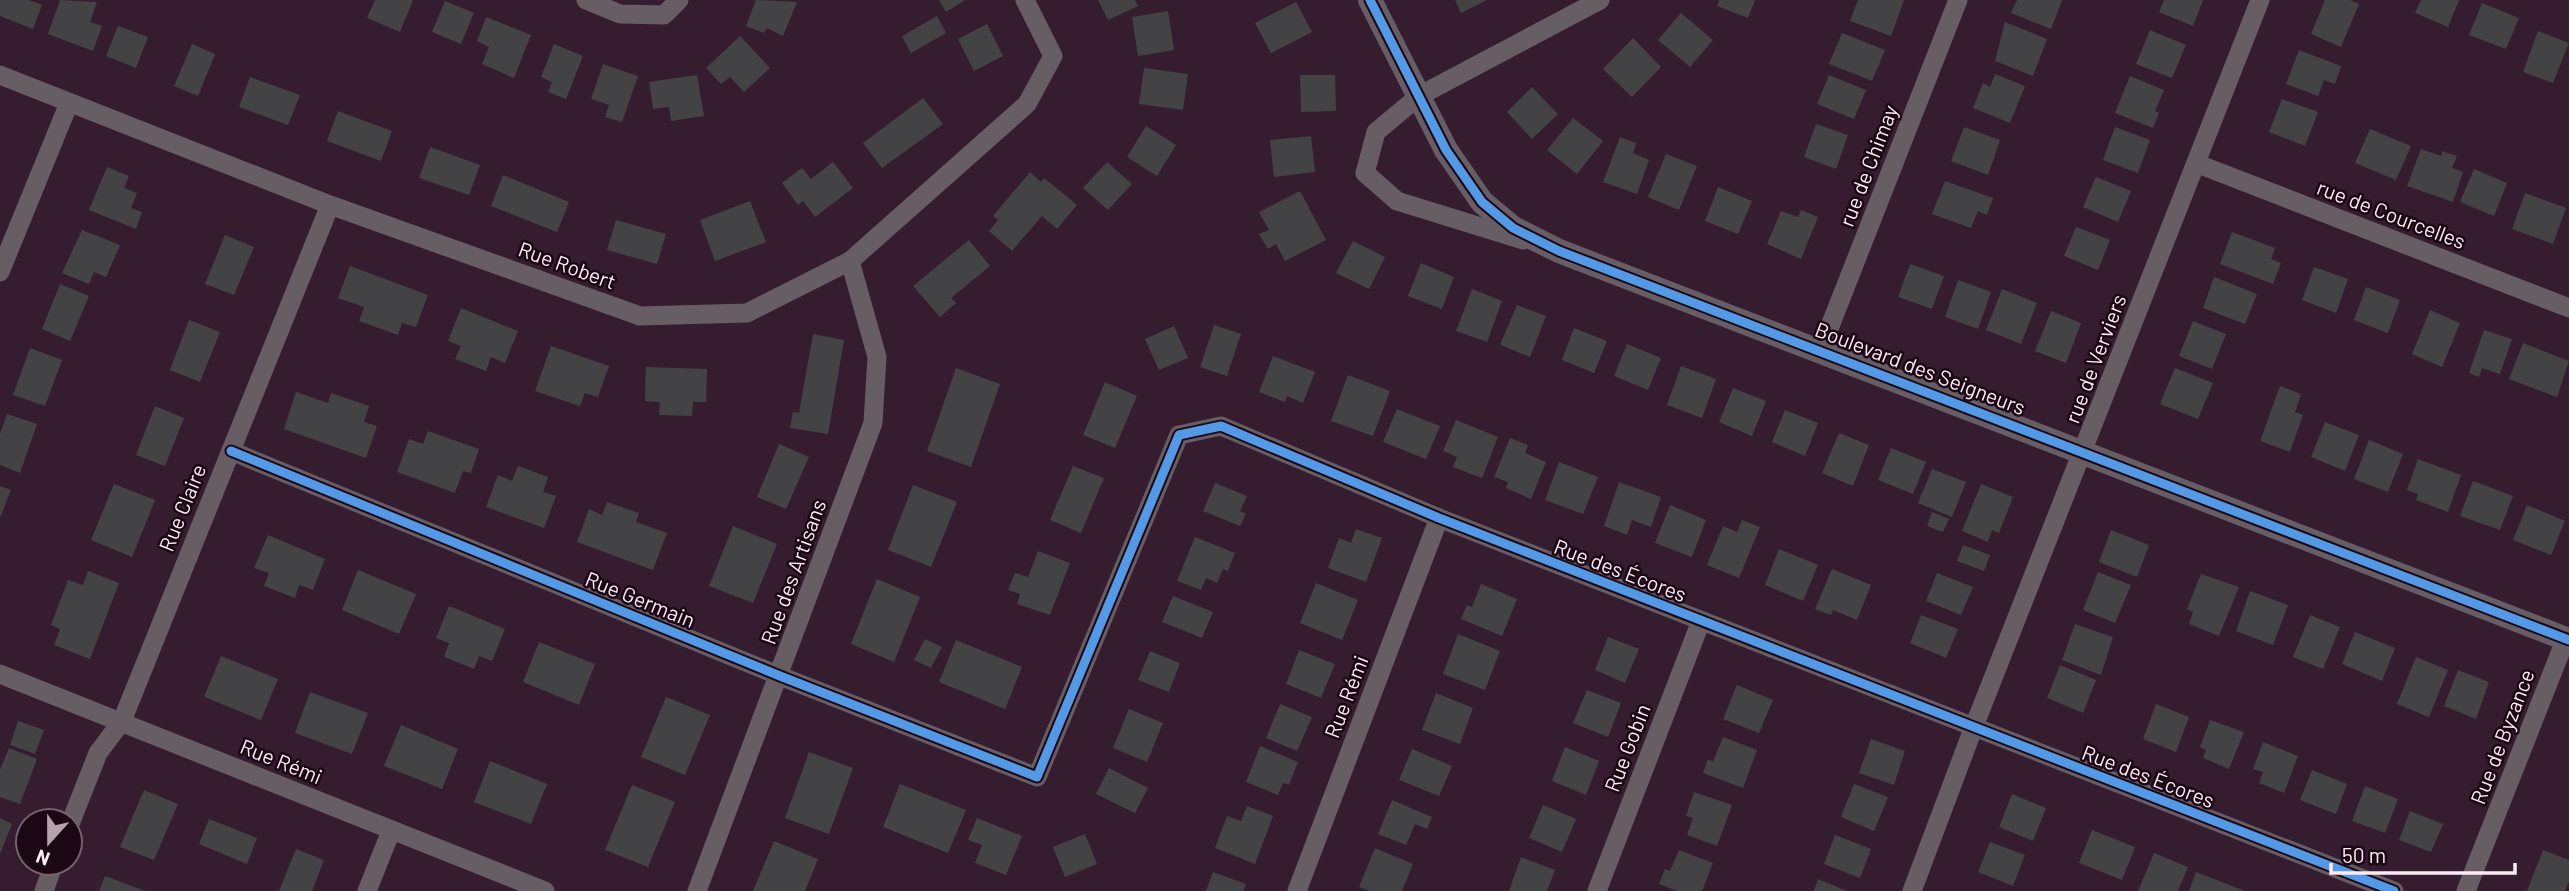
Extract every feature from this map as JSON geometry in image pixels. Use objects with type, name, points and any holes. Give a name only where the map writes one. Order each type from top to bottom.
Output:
[{"type":"street","points":[[586,0],[620,14],[664,15],[679,0]]},
{"type":"street","name":"Rue Robert","points":[[0,75],[330,205],[640,316],[747,313],[849,261],[1027,104],[1053,56],[1025,0]]},
{"type":"street","name":"Boulevard des Seigneurs","points":[[1370,0],[1446,150],[1482,202],[1513,228],[1559,251]]},
{"type":"street","points":[[1419,96],[1600,0]]},
{"type":"street","name":"rue de Chimay","points":[[1821,349],[1958,0]]},
{"type":"street","name":"rue de Verviers","points":[[1912,891],[1973,729],[2260,0]]},
{"type":"street","name":"Boulevard des Seigneurs","points":[[1419,96],[1376,132],[1364,173],[1397,201],[1559,251],[1821,349],[2567,639]]},
{"type":"street","points":[[0,272],[69,103]]},
{"type":"street","name":"rue de Courcelles","points":[[2197,164],[2569,308]]},
{"type":"street","name":"Rue Claire","points":[[77,807],[98,753],[122,721],[330,205]]},
{"type":"street","name":"Rue des Artisans","points":[[697,891],[873,423],[877,357],[849,261]]},
{"type":"street","name":"Rue des Écores","points":[[1037,777],[1179,435],[1221,426],[1438,518],[1973,729],[2394,891]]},
{"type":"street","name":"Rue Germain","points":[[231,451],[780,676],[1037,777]]},
{"type":"street","name":"Rue Rémi","points":[[1297,891],[1438,518]]},
{"type":"street","name":"Rue Gobin","points":[[1597,891],[1701,621]]},
{"type":"street","name":"Rue de Byzance","points":[[2466,891],[2567,639]]},
{"type":"street","name":"Rue Rémi","points":[[0,674],[545,891]]},
{"type":"street","points":[[367,891],[391,831]]},
{"type":"building","points":[[0,0],[29,0],[42,5],[33,29],[0,16]]},
{"type":"building","points":[[60,0],[97,2],[90,22],[102,26],[93,51],[48,34]]},
{"type":"building","points":[[375,0],[413,0],[400,32],[367,18]]},
{"type":"building","points":[[756,0],[797,2],[783,36],[767,28],[764,33],[746,26]]},
{"type":"building","points":[[939,0],[965,0],[946,12]]},
{"type":"building","points":[[1098,0],[1135,0],[1138,6],[1108,20]]},
{"type":"building","points":[[1455,0],[1487,0],[1461,13]]},
{"type":"building","points":[[1719,0],[1755,0],[1748,18],[1717,6]]},
{"type":"building","points":[[1858,0],[1904,0],[1891,36],[1850,21]]},
{"type":"building","points":[[2017,0],[2062,0],[2051,29],[2011,13]]},
{"type":"building","points":[[2164,0],[2203,0],[2193,26],[2159,12]]},
{"type":"building","points":[[2325,0],[2350,0],[2359,4],[2341,47],[2311,34]]},
{"type":"building","points":[[2421,0],[2459,0],[2448,27],[2415,13]]},
{"type":"building","points":[[445,1],[474,13],[461,44],[432,32]]},
{"type":"building","points":[[1296,2],[1312,32],[1271,53],[1255,23]]},
{"type":"building","points":[[2482,3],[2519,18],[2506,49],[2469,35]]},
{"type":"building","points":[[1168,11],[1174,50],[1138,56],[1132,17]]},
{"type":"building","points":[[1681,13],[1713,40],[1690,67],[1658,40]]},
{"type":"building","points":[[937,16],[946,33],[911,53],[902,36]]},
{"type":"building","points":[[486,17],[531,35],[514,78],[482,64],[489,47],[477,41]]},
{"type":"building","points":[[2005,22],[2047,39],[2033,76],[1995,61]]},
{"type":"building","points":[[987,24],[1003,56],[974,71],[958,39]]},
{"type":"building","points":[[118,26],[148,37],[136,68],[106,56]]},
{"type":"building","points":[[2150,30],[2186,45],[2172,78],[2136,64]]},
{"type":"building","points":[[2538,31],[2569,43],[2553,83],[2523,72]]},
{"type":"building","points":[[1842,33],[1885,50],[1872,81],[1829,64]]},
{"type":"building","points":[[740,36],[770,68],[744,92],[730,77],[721,84],[706,68]]},
{"type":"building","points":[[1633,38],[1661,67],[1632,97],[1603,69]]},
{"type":"building","points":[[192,44],[215,54],[198,96],[174,86]]},
{"type":"building","points":[[554,44],[583,56],[566,99],[548,92],[552,82],[541,77]]},
{"type":"building","points":[[2299,50],[2341,66],[2335,84],[2324,80],[2318,96],[2286,84]]},
{"type":"building","points":[[603,64],[638,76],[622,122],[605,117],[609,105],[591,99]]},
{"type":"building","points":[[1144,68],[1188,74],[1183,110],[1139,104]]},
{"type":"building","points":[[1995,74],[2025,86],[2010,123],[1973,108],[1983,83],[1990,87]]},
{"type":"building","points":[[697,75],[704,116],[671,121],[669,107],[653,109],[649,82]]},
{"type":"building","points":[[1300,75],[1335,75],[1336,111],[1301,112]]},
{"type":"building","points":[[1829,75],[1866,90],[1854,119],[1817,104]]},
{"type":"building","points":[[2130,76],[2164,90],[2155,111],[2159,113],[2153,128],[2115,113]]},
{"type":"building","points":[[250,77],[300,95],[288,125],[239,107]]},
{"type":"building","points":[[1532,87],[1558,114],[1532,139],[1507,112]]},
{"type":"building","points":[[923,98],[943,124],[882,168],[863,143]]},
{"type":"building","points":[[2282,99],[2318,112],[2305,146],[2269,132]]},
{"type":"building","points":[[338,111],[392,131],[381,161],[327,141]]},
{"type":"building","points":[[1573,118],[1603,141],[1577,174],[1547,150]]},
{"type":"building","points":[[1816,124],[1848,135],[1836,169],[1804,157]]},
{"type":"building","points":[[1146,126],[1176,145],[1157,176],[1127,157]]},
{"type":"building","points":[[1964,127],[2000,140],[1988,175],[1951,161]]},
{"type":"building","points":[[2115,127],[2150,140],[2138,173],[2103,160]]},
{"type":"building","points":[[2370,129],[2411,146],[2396,180],[2355,163]]},
{"type":"building","points":[[1311,136],[1315,172],[1274,177],[1270,140]]},
{"type":"building","points":[[1620,137],[1636,143],[1633,153],[1649,160],[1637,194],[1603,182]]},
{"type":"building","points":[[430,147],[480,165],[469,195],[419,178]]},
{"type":"building","points":[[2421,149],[2441,156],[2442,151],[2457,156],[2452,168],[2463,172],[2453,202],[2407,186]]},
{"type":"building","points":[[1666,154],[1697,166],[1679,210],[1648,197]]},
{"type":"building","points":[[833,162],[853,188],[815,217],[803,201],[798,205],[782,183],[802,168],[811,179]]},
{"type":"building","points":[[1107,162],[1132,184],[1108,210],[1083,188]]},
{"type":"building","points":[[107,167],[129,176],[124,188],[137,193],[131,208],[142,212],[136,229],[89,210]]},
{"type":"building","points":[[2474,169],[2507,183],[2494,216],[2460,202]]},
{"type":"building","points":[[1030,172],[1041,182],[1044,178],[1077,205],[1057,229],[1042,216],[1012,251],[989,231],[998,220],[993,216]]},
{"type":"building","points":[[503,175],[569,202],[557,232],[491,206]]},
{"type":"building","points":[[2096,177],[2131,191],[2118,222],[2083,207]]},
{"type":"building","points":[[1945,181],[1993,198],[1987,215],[1978,211],[1971,228],[1932,214]]},
{"type":"building","points":[[1718,187],[1752,201],[1738,234],[1705,221]]},
{"type":"building","points":[[1300,191],[1326,240],[1285,261],[1276,244],[1268,249],[1259,234],[1269,230],[1259,212]]},
{"type":"building","points":[[2525,193],[2566,208],[2553,244],[2512,229]]},
{"type":"building","points":[[750,201],[766,242],[715,261],[700,220]]},
{"type":"building","points":[[1801,210],[1818,217],[1801,259],[1767,244],[1781,211],[1798,217]]},
{"type":"building","points":[[616,220],[666,234],[657,264],[607,250]]},
{"type":"building","points":[[2076,227],[2110,240],[2098,270],[2064,256]]},
{"type":"building","points":[[82,230],[120,245],[106,277],[94,272],[89,284],[62,273]]},
{"type":"building","points":[[2232,232],[2275,248],[2271,259],[2281,263],[2273,284],[2220,264]]},
{"type":"building","points":[[225,235],[254,247],[234,295],[205,284]]},
{"type":"building","points":[[969,240],[990,266],[951,298],[956,303],[940,317],[913,286]]},
{"type":"building","points":[[1353,241],[1385,257],[1369,289],[1336,273]]},
{"type":"building","points":[[1421,263],[1454,277],[1442,309],[1408,296]]},
{"type":"building","points":[[1910,264],[1944,276],[1932,309],[1898,297]]},
{"type":"building","points":[[350,266],[428,295],[416,327],[402,323],[398,335],[359,321],[364,307],[338,298]]},
{"type":"building","points":[[2314,267],[2348,279],[2336,313],[2302,300]]},
{"type":"building","points":[[2214,277],[2257,294],[2245,324],[2203,308]]},
{"type":"building","points":[[1958,280],[1991,292],[1978,329],[1945,317]]},
{"type":"building","points":[[60,284],[89,296],[70,341],[42,329]]},
{"type":"building","points":[[2366,287],[2400,300],[2388,333],[2354,320]]},
{"type":"building","points":[[1472,289],[1502,301],[1487,342],[1456,331]]},
{"type":"building","points":[[2002,289],[2037,303],[2021,344],[1986,330]]},
{"type":"building","points":[[1517,305],[1546,316],[1530,357],[1500,345]]},
{"type":"building","points":[[461,308],[518,331],[505,363],[491,357],[486,371],[455,359],[461,346],[448,341]]},
{"type":"building","points":[[2430,310],[2460,323],[2442,367],[2412,354]]},
{"type":"building","points":[[2051,311],[2081,323],[2066,363],[2035,351]]},
{"type":"building","points":[[189,320],[220,332],[200,382],[170,370]]},
{"type":"building","points":[[2193,321],[2226,334],[2212,369],[2179,356]]},
{"type":"building","points":[[1214,325],[1241,334],[1227,376],[1200,367]]},
{"type":"building","points":[[1174,326],[1188,358],[1159,370],[1145,339]]},
{"type":"building","points":[[1574,328],[1607,341],[1594,373],[1562,360]]},
{"type":"building","points":[[2484,330],[2512,339],[2500,374],[2482,368],[2479,377],[2469,373]]},
{"type":"building","points":[[813,334],[844,340],[828,434],[790,428],[793,412],[799,413]]},
{"type":"building","points":[[2523,343],[2569,361],[2557,397],[2509,379]]},
{"type":"building","points":[[1627,344],[1661,358],[1648,390],[1614,376]]},
{"type":"building","points":[[551,346],[609,366],[598,397],[585,393],[580,406],[535,391]]},
{"type":"building","points":[[30,348],[62,360],[45,406],[13,395]]},
{"type":"building","points":[[1273,356],[1315,372],[1303,403],[1287,396],[1285,402],[1259,392]]},
{"type":"building","points":[[1681,366],[1716,379],[1702,418],[1667,405]]},
{"type":"building","points":[[646,367],[707,369],[706,402],[693,402],[692,416],[659,415],[660,402],[645,401]]},
{"type":"building","points":[[956,368],[1000,384],[971,467],[927,451]]},
{"type":"building","points":[[2175,368],[2213,383],[2198,419],[2160,404]]},
{"type":"building","points":[[1348,375],[1390,391],[1373,436],[1331,421]]},
{"type":"building","points":[[1105,382],[1137,396],[1115,448],[1083,435]]},
{"type":"building","points":[[2280,386],[2301,394],[2295,412],[2303,415],[2290,452],[2260,441]]},
{"type":"building","points":[[1733,388],[1766,401],[1752,436],[1719,422]]},
{"type":"building","points":[[296,392],[328,403],[331,393],[369,406],[364,422],[377,426],[366,458],[284,429]]},
{"type":"building","points":[[155,406],[184,418],[165,466],[136,455]]},
{"type":"building","points":[[1397,409],[1440,426],[1426,459],[1383,442]]},
{"type":"building","points":[[1785,410],[1818,423],[1805,456],[1772,442]]},
{"type":"building","points":[[7,414],[37,424],[20,473],[0,465],[0,434]]},
{"type":"building","points":[[1456,420],[1498,437],[1482,478],[1453,467],[1457,457],[1443,451]]},
{"type":"building","points":[[2325,422],[2359,435],[2345,471],[2311,457]]},
{"type":"building","points":[[428,431],[479,449],[471,473],[463,471],[455,493],[397,472],[409,439],[423,444]]},
{"type":"building","points":[[1839,433],[1869,445],[1853,486],[1822,473]]},
{"type":"building","points":[[1510,438],[1528,445],[1525,453],[1546,462],[1531,499],[1506,488],[1508,482],[1494,477]]},
{"type":"building","points":[[2369,440],[2403,454],[2388,492],[2354,479]]},
{"type":"building","points":[[779,444],[809,457],[786,509],[757,497]]},
{"type":"building","points":[[1891,448],[1926,462],[1913,494],[1878,480]]},
{"type":"building","points":[[2418,459],[2461,475],[2448,512],[2416,500],[2418,494],[2407,490]]},
{"type":"building","points":[[1559,462],[1598,477],[1583,514],[1545,500]]},
{"type":"building","points":[[518,466],[548,477],[543,492],[556,496],[544,528],[486,507],[498,475],[512,481]]},
{"type":"building","points":[[1073,466],[1104,478],[1081,533],[1050,520]]},
{"type":"building","points":[[1932,469],[1966,482],[1952,517],[1918,503]]},
{"type":"building","points":[[2473,481],[2513,496],[2500,530],[2460,516]]},
{"type":"building","points":[[1619,482],[1661,497],[1651,527],[1632,520],[1627,535],[1604,526]]},
{"type":"building","points":[[1215,483],[1247,496],[1240,511],[1246,514],[1240,526],[1203,511]]},
{"type":"building","points":[[114,484],[155,500],[132,557],[91,540]]},
{"type":"building","points":[[1981,484],[2013,497],[1999,533],[1992,530],[1988,542],[1962,531]]},
{"type":"building","points":[[913,485],[957,502],[931,567],[888,550]]},
{"type":"building","points":[[0,486],[11,490],[0,518]]},
{"type":"building","points":[[607,502],[639,513],[636,522],[667,533],[653,570],[577,542],[589,509],[602,515]]},
{"type":"building","points":[[1670,505],[1706,520],[1692,557],[1655,543]]},
{"type":"building","points":[[2527,505],[2565,521],[2551,555],[2513,540]]},
{"type":"building","points":[[1932,512],[1949,519],[1943,532],[1927,526]]},
{"type":"building","points":[[1742,520],[1760,527],[1739,578],[1707,565],[1723,526],[1737,532]]},
{"type":"building","points":[[733,526],[777,544],[753,603],[709,586]]},
{"type":"building","points":[[1356,529],[1382,538],[1366,582],[1328,568],[1339,538],[1351,543]]},
{"type":"building","points":[[2111,530],[2149,545],[2137,577],[2099,562]]},
{"type":"building","points":[[268,535],[325,559],[313,590],[299,585],[295,598],[264,586],[269,573],[254,568]]},
{"type":"building","points":[[1195,537],[1235,553],[1228,571],[1223,569],[1217,583],[1206,578],[1201,590],[1177,581]]},
{"type":"building","points":[[1963,545],[1990,555],[1984,571],[1957,561]]},
{"type":"building","points":[[1779,549],[1818,565],[1803,601],[1765,585]]},
{"type":"building","points":[[1038,551],[1070,563],[1050,615],[1017,604],[1020,594],[1008,590],[1015,573],[1028,577]]},
{"type":"building","points":[[1832,569],[1871,585],[1857,620],[1833,610],[1831,615],[1815,609]]},
{"type":"building","points":[[358,570],[416,594],[399,634],[342,610]]},
{"type":"building","points":[[88,571],[119,583],[90,659],[54,645],[60,629],[51,625],[68,580],[83,585]]},
{"type":"building","points":[[2098,572],[2131,585],[2115,623],[2083,610]]},
{"type":"building","points":[[1937,573],[1973,587],[1961,615],[1926,601]]},
{"type":"building","points":[[2201,574],[2239,587],[2219,636],[2189,624],[2193,612],[2187,609]]},
{"type":"building","points":[[877,579],[920,597],[894,662],[851,644]]},
{"type":"building","points":[[1316,583],[1358,600],[1342,640],[1300,623]]},
{"type":"building","points":[[1481,584],[1517,599],[1502,636],[1461,619],[1467,605],[1472,607]]},
{"type":"building","points":[[2250,591],[2288,605],[2273,645],[2236,631]]},
{"type":"building","points":[[1173,596],[1213,612],[1202,638],[1162,622]]},
{"type":"building","points":[[449,606],[505,629],[492,661],[479,656],[474,669],[444,657],[449,643],[436,638]]},
{"type":"building","points":[[1921,615],[1958,629],[1946,658],[1910,643]]},
{"type":"building","points":[[2310,615],[2340,627],[2323,669],[2293,657]]},
{"type":"building","points":[[2075,624],[2113,637],[2101,675],[2062,660]]},
{"type":"building","points":[[2355,632],[2395,648],[2382,681],[2342,664]]},
{"type":"building","points":[[1458,634],[1500,651],[1485,690],[1443,674]]},
{"type":"building","points":[[1608,637],[1639,649],[1625,683],[1595,670]]},
{"type":"building","points":[[925,639],[942,647],[931,668],[914,660]]},
{"type":"building","points":[[956,640],[1022,667],[1005,709],[939,682]]},
{"type":"building","points":[[539,642],[595,664],[579,705],[523,682]]},
{"type":"building","points":[[1299,650],[1335,664],[1321,698],[1286,684]]},
{"type":"building","points":[[1150,651],[1180,663],[1169,692],[1138,680]]},
{"type":"building","points":[[221,656],[278,679],[261,720],[204,697]]},
{"type":"building","points":[[2416,657],[2448,670],[2429,717],[2397,704]]},
{"type":"building","points":[[2060,665],[2096,680],[2083,713],[2047,698]]},
{"type":"building","points":[[2458,670],[2489,682],[2476,719],[2444,706]]},
{"type":"building","points":[[1737,685],[1773,700],[1759,733],[1723,719]]},
{"type":"building","points":[[1587,690],[1621,703],[1608,737],[1573,723]]},
{"type":"building","points":[[310,692],[368,713],[352,754],[295,733]]},
{"type":"building","points":[[1436,693],[1473,708],[1460,744],[1422,730]]},
{"type":"building","points":[[666,697],[710,715],[685,775],[641,757]]},
{"type":"building","points":[[1280,704],[1312,717],[1297,751],[1266,738]]},
{"type":"building","points":[[2156,704],[2189,717],[2176,752],[2143,739]]},
{"type":"building","points":[[1129,709],[1163,723],[1147,762],[1113,748]]},
{"type":"building","points":[[2210,720],[2244,732],[2229,769],[2203,758],[2206,750],[2200,747]]},
{"type":"building","points":[[18,721],[44,730],[35,754],[10,745]]},
{"type":"building","points":[[401,725],[458,749],[442,789],[384,766]]},
{"type":"building","points":[[1723,737],[1757,750],[1743,788],[1703,773],[1708,759],[1713,762]]},
{"type":"building","points":[[1871,739],[1905,751],[1894,785],[1859,773]]},
{"type":"building","points":[[2263,742],[2298,756],[2284,793],[2259,783],[2263,772],[2253,769]]},
{"type":"building","points":[[1260,746],[1298,762],[1289,785],[1283,783],[1278,795],[1246,782]]},
{"type":"building","points":[[1565,747],[1599,761],[1586,795],[1552,781]]},
{"type":"building","points":[[9,748],[37,759],[20,804],[0,797],[0,770]]},
{"type":"building","points":[[1412,749],[1452,766],[1439,796],[1399,780]]},
{"type":"building","points":[[809,752],[853,768],[829,834],[785,818]]},
{"type":"building","points":[[490,761],[547,784],[531,824],[474,802]]},
{"type":"building","points":[[1109,768],[1148,788],[1135,813],[1096,794]]},
{"type":"building","points":[[2312,770],[2347,784],[2336,814],[2300,800]]},
{"type":"building","points":[[900,784],[966,810],[948,853],[883,827]]},
{"type":"building","points":[[1854,784],[1888,797],[1874,831],[1841,817]]},
{"type":"building","points":[[632,785],[675,802],[648,867],[605,850]]},
{"type":"building","points":[[2365,786],[2398,799],[2385,833],[2352,821]]},
{"type":"building","points":[[144,790],[178,804],[154,860],[120,847]]},
{"type":"building","points":[[1694,792],[1732,805],[1717,846],[1687,835],[1693,818],[1686,816]]},
{"type":"building","points":[[2012,794],[2046,808],[2033,841],[1999,827]]},
{"type":"building","points":[[1392,800],[1432,817],[1427,829],[1415,824],[1406,845],[1378,834]]},
{"type":"building","points":[[1543,805],[1576,819],[1562,852],[1529,838]]},
{"type":"building","points":[[1247,806],[1273,816],[1255,864],[1215,848],[1227,816],[1241,821]]},
{"type":"building","points":[[2410,811],[2443,824],[2431,852],[2399,840]]},
{"type":"building","points":[[0,818],[12,824],[0,854]]},
{"type":"building","points":[[977,818],[1022,836],[1006,875],[975,863],[982,845],[968,840]]},
{"type":"building","points":[[209,819],[257,838],[247,864],[199,844]]},
{"type":"building","points":[[2092,830],[2135,847],[2122,880],[2079,863]]},
{"type":"building","points":[[1085,834],[1097,864],[1065,877],[1053,847]]},
{"type":"building","points":[[1835,835],[1871,849],[1860,878],[1824,864]]},
{"type":"building","points":[[774,841],[818,859],[805,891],[753,891]]},
{"type":"building","points":[[1990,842],[2025,855],[2013,886],[1978,872]]},
{"type":"building","points":[[1375,848],[1413,864],[1402,891],[1369,891],[1359,887]]},
{"type":"building","points":[[296,849],[324,860],[312,891],[279,891]]},
{"type":"building","points":[[1679,850],[1713,863],[1702,891],[1677,891],[1659,884],[1665,869],[1670,871]]},
{"type":"building","points":[[2543,850],[2569,860],[2569,881],[2565,891],[2527,891]]},
{"type":"building","points":[[2154,853],[2188,867],[2178,891],[2138,891]]},
{"type":"building","points":[[1521,857],[1555,870],[1547,891],[1509,891]]},
{"type":"building","points":[[1213,872],[1246,884],[1243,891],[1206,891]]},
{"type":"building","points":[[2196,872],[2245,891],[2189,891]]},
{"type":"building","points":[[105,876],[145,891],[99,891]]},
{"type":"building","points":[[1818,879],[1847,891],[1814,891]]},
{"type":"cycle path","points":[[1370,0],[1446,150],[1482,202],[1513,228],[1559,251],[2569,640]]},
{"type":"cycle path","points":[[231,451],[780,676],[1037,777],[1179,435],[1221,426],[1439,518],[2394,891]]}]
